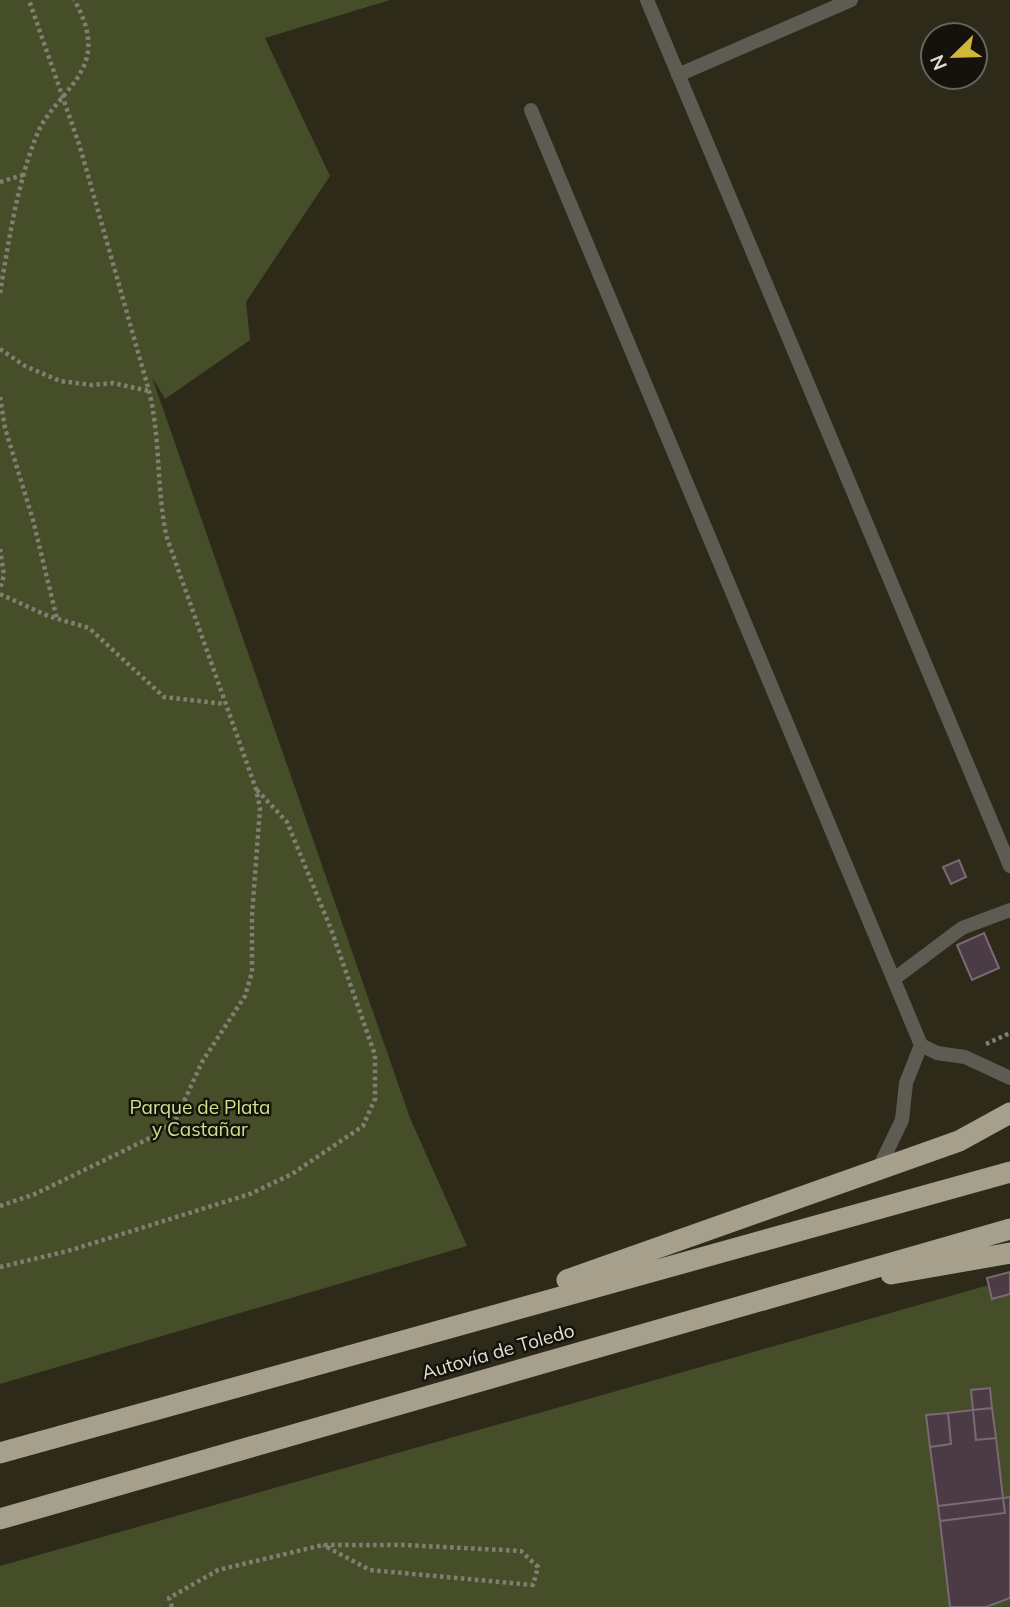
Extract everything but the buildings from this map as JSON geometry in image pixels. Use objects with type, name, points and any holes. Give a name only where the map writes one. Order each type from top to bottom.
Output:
[{"type":"highway","points":[[376,1346],[959,1141],[1010,1113]]},
{"type":"highway","name":"Autovía de Toledo","points":[[0,1452],[1010,1171]]},
{"type":"highway","name":"Autovía de Toledo","points":[[0,1519],[1010,1229]]},
{"type":"highway","points":[[840,1276],[895,1274],[1010,1253]]},
{"type":"lane","points":[[647,0],[1010,866]]},
{"type":"lane","points":[[678,75],[851,0]]},
{"type":"lane","points":[[531,110],[921,1045],[937,1053],[965,1057],[1010,1078]]},
{"type":"lane","points":[[894,979],[962,928],[1010,910]]},
{"type":"lane","points":[[877,1171],[902,1120],[906,1083],[921,1045]]},
{"type":"path","points":[[0,1206],[35,1194],[153,1136],[176,1119],[202,1062],[245,996],[252,972],[252,916],[260,808],[256,789],[167,538],[161,513],[154,412],[149,391],[63,95],[29,0]]},
{"type":"path","points":[[0,293],[23,175],[39,130],[77,77],[88,52],[87,28],[74,0]]},
{"type":"path","points":[[0,182],[23,175]]},
{"type":"path","points":[[0,349],[25,366],[60,382],[92,385],[113,383],[149,391]]},
{"type":"path","points":[[0,397],[5,428],[33,520],[57,619]]},
{"type":"path","points":[[0,548],[4,562],[0,587],[57,619],[89,628],[164,696],[225,704]]},
{"type":"path","points":[[0,1268],[68,1251],[250,1194],[292,1174],[363,1126],[375,1099],[375,1055],[331,929],[287,822],[256,789]]},
{"type":"path","points":[[172,1607],[169,1598],[218,1570],[323,1545],[405,1545],[521,1551],[538,1567],[533,1585],[370,1570],[323,1545]]},
{"type":"green space","name":"Parque de Plata y Castañar","points":[[0,0],[390,0],[265,38],[330,176],[246,302],[250,340],[165,399],[152,377],[410,1118],[467,1246],[0,1384]]},
{"type":"green space","points":[[1010,1279],[1010,1607],[0,1607],[0,1566]]}]
